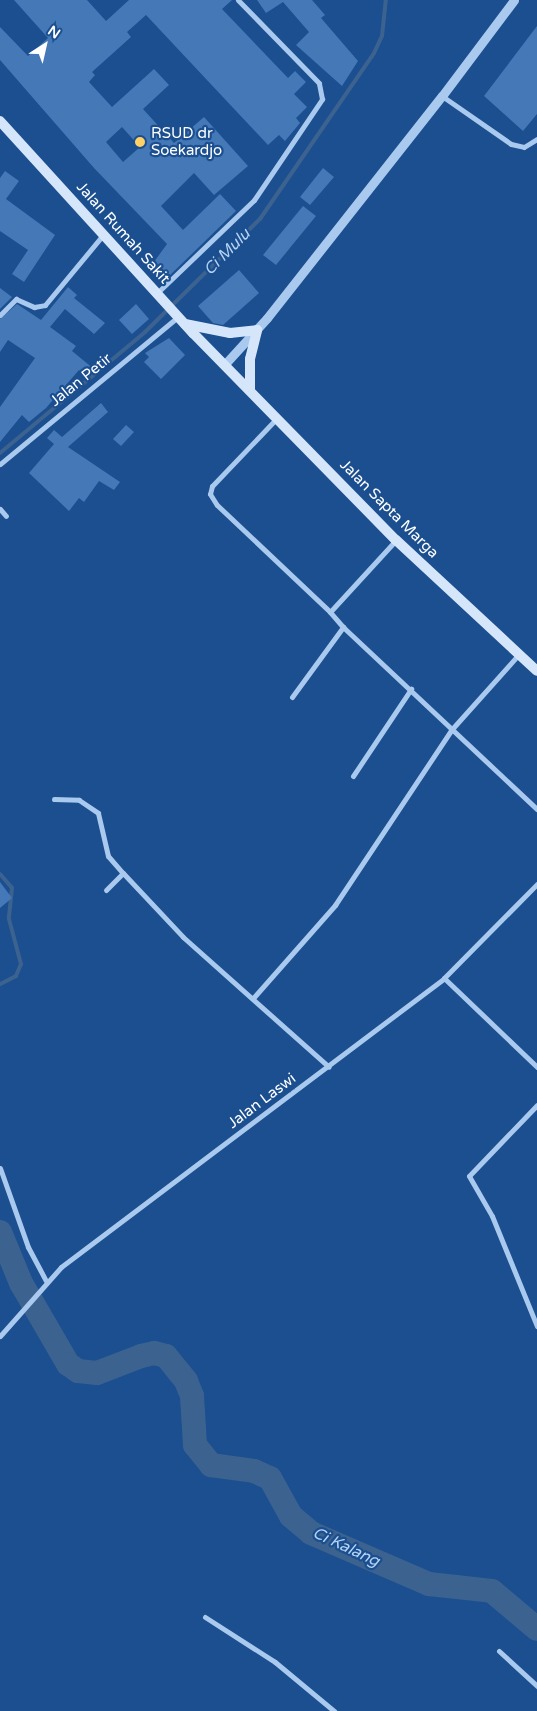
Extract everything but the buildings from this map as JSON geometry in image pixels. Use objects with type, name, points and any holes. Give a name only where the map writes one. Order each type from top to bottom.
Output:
[{"type":"main road","name":"Jalan Rumah Sakit","points":[[1,123],[180,318],[225,364]]},
{"type":"main road","points":[[180,318],[230,333],[257,330],[250,359],[250,389]]},
{"type":"main road","name":"Jalan Sapta Marga","points":[[225,364],[396,540],[537,671]]},
{"type":"street","points":[[158,294],[254,200],[321,102],[319,83],[238,0]]},
{"type":"street","points":[[225,364],[257,330],[442,96],[514,0]]},
{"type":"street","points":[[442,96],[511,144],[524,147],[537,138]]},
{"type":"street","points":[[0,315],[16,299],[34,307],[45,305],[103,234]]},
{"type":"street","name":"Jalan Petir","points":[[0,464],[180,318]]},
{"type":"street","points":[[277,418],[223,472],[210,494],[216,505],[537,809]]},
{"type":"street","points":[[0,510],[6,516]]},
{"type":"street","points":[[330,612],[396,540]]},
{"type":"street","points":[[292,697],[343,627]]},
{"type":"street","points":[[254,996],[350,885],[452,728],[519,654]]},
{"type":"street","points":[[353,776],[410,689]]},
{"type":"street","points":[[54,799],[79,800],[98,813],[108,856],[123,873],[182,937],[254,996],[329,1067]]},
{"type":"street","points":[[106,890],[123,873]]},
{"type":"street","name":"Jalan Laswi","points":[[0,1336],[40,1288],[86,1247],[329,1067],[444,978],[537,884]]},
{"type":"street","points":[[444,978],[537,1067]]},
{"type":"street","points":[[537,1105],[469,1176],[492,1216],[537,1326]]},
{"type":"street","points":[[0,1168],[28,1246],[46,1282]]},
{"type":"street","points":[[205,1617],[275,1662],[334,1711]]},
{"type":"street","points":[[499,1651],[537,1686]]},
{"type":"waterway","name":"Ci Mulu","points":[[0,453],[145,332],[260,219],[374,53],[382,36],[386,0]]},
{"type":"waterway","points":[[0,874],[12,888],[9,919],[21,964],[16,976],[0,984]]},
{"type":"waterway","name":"Ci Kalang","points":[[0,1232],[21,1283],[68,1364],[78,1371],[97,1373],[141,1356],[154,1353],[166,1356],[186,1381],[192,1396],[195,1445],[211,1465],[254,1471],[270,1478],[291,1516],[311,1533],[429,1584],[492,1591],[537,1629]]},
{"type":"place","name":"RSUD dr Soekardjo","points":[[140,142]]}]
